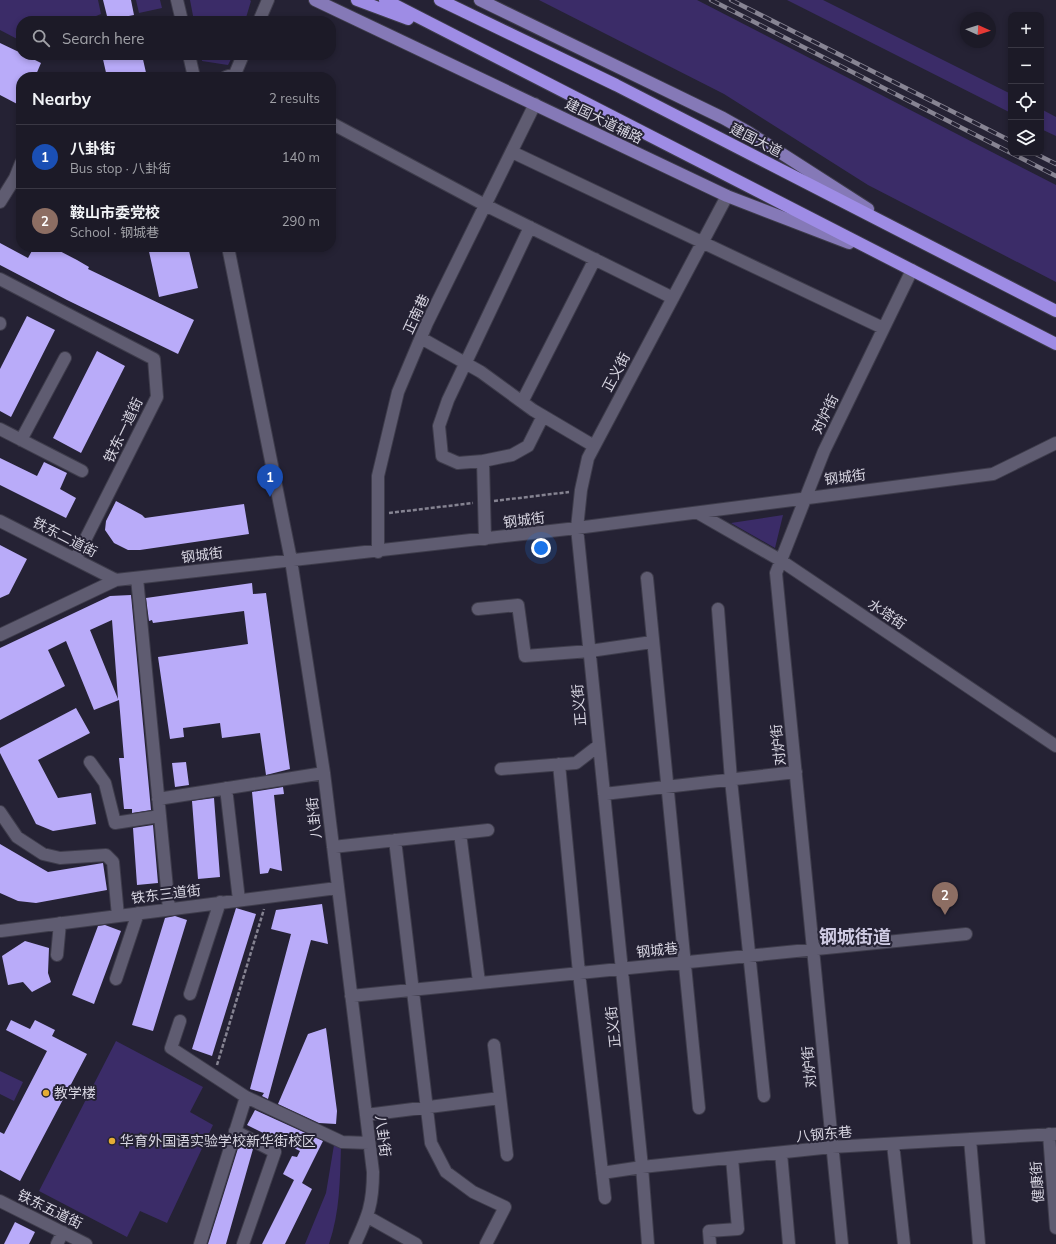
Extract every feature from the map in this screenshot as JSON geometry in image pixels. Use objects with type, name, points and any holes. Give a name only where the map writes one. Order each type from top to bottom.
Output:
[{"type":"highway","points":[[356,0],[463,40]]},
{"type":"highway","points":[[384,0],[1056,344]]},
{"type":"highway","name":"建国大道","points":[[440,0],[616,86],[1056,311]]},
{"type":"main road","name":"建国大道辅路","points":[[315,0],[727,196],[884,256]]},
{"type":"main road","points":[[480,0],[723,118],[748,132],[904,233]]},
{"type":"street","points":[[177,0],[181,16]]},
{"type":"street","points":[[261,16],[268,0]]},
{"type":"street","points":[[190,60],[193,72]]},
{"type":"street","points":[[236,72],[241,60]]},
{"type":"street","name":"正南巷","points":[[378,552],[378,476],[398,392],[421,338],[535,104]]},
{"type":"street","points":[[336,126],[485,205],[673,298]]},
{"type":"street","points":[[512,152],[883,328]]},
{"type":"street","points":[[0,202],[16,176]]},
{"type":"street","points":[[7,191],[16,188]]},
{"type":"street","name":"正义街","points":[[648,1244],[642,1167],[577,528],[581,490],[586,465],[594,446],[727,196]]},
{"type":"street","points":[[530,227],[448,400],[439,426],[442,456],[458,463],[483,461],[512,454],[528,446],[543,416]]},
{"type":"street","name":"八卦街","points":[[229,252],[291,560],[324,773],[373,1172],[373,1196],[368,1217],[355,1244]]},
{"type":"street","points":[[522,402],[595,259]]},
{"type":"street","name":"对炉街","points":[[842,1244],[776,573],[824,451],[912,270]]},
{"type":"street","name":"铁东一道街","points":[[0,279],[154,359],[157,397],[76,558]]},
{"type":"street","points":[[421,338],[465,363],[543,416],[594,446]]},
{"type":"street","points":[[22,440],[65,358]]},
{"type":"street","points":[[0,428],[82,471]]},
{"type":"street","name":"钢城街","points":[[0,635],[116,580],[291,560],[378,552],[577,528],[698,513],[806,497],[993,474],[1056,443]]},
{"type":"street","points":[[483,461],[485,539]]},
{"type":"street","name":"水塔街","points":[[698,513],[780,560],[1056,746]]},
{"type":"street","name":"铁东二道街","points":[[0,521],[76,558],[116,580]]},
{"type":"street","points":[[137,578],[169,909]]},
{"type":"street","points":[[647,578],[683,962],[699,1108]]},
{"type":"street","points":[[478,609],[518,605],[526,656],[590,651],[652,642]]},
{"type":"street","points":[[718,609],[731,780],[764,1096]]},
{"type":"street","points":[[501,769],[576,763],[598,746]]},
{"type":"street","points":[[90,762],[105,783],[115,823],[160,816]]},
{"type":"street","points":[[559,764],[579,973],[605,1198]]},
{"type":"street","points":[[604,794],[796,772]]},
{"type":"street","points":[[158,799],[324,773]]},
{"type":"street","points":[[226,788],[239,900]]},
{"type":"street","points":[[0,812],[17,836],[43,854],[60,858],[106,855],[113,862],[118,916]]},
{"type":"street","points":[[332,847],[488,830]]},
{"type":"street","points":[[460,833],[479,982]]},
{"type":"street","points":[[395,840],[431,1143],[446,1172],[473,1192],[505,1207],[486,1244]]},
{"type":"street","name":"铁东三道街","points":[[0,931],[337,888]]},
{"type":"street","points":[[190,994],[220,902]]},
{"type":"street","points":[[116,979],[138,913]]},
{"type":"street","points":[[57,955],[60,923]]},
{"type":"street","name":"钢城巷","points":[[351,996],[966,934]]},
{"type":"street","points":[[180,1021],[171,1048],[246,1097],[342,1142],[369,1143]]},
{"type":"street","points":[[494,1045],[507,1155]]},
{"type":"street","points":[[200,1244],[246,1097]]},
{"type":"street","points":[[366,1115],[500,1098]]},
{"type":"street","points":[[235,1131],[275,1152],[243,1244]]},
{"type":"street","name":"八钢东巷","points":[[602,1173],[642,1167],[832,1147],[1052,1134]]},
{"type":"street","name":"健康街","points":[[1052,1134],[1056,1228]]},
{"type":"street","points":[[970,1139],[979,1244]]},
{"type":"street","points":[[893,1144],[904,1244]]},
{"type":"street","points":[[780,1153],[789,1244]]},
{"type":"street","points":[[710,1244],[709,1231],[738,1229],[732,1158]]},
{"type":"street","name":"铁东五道街","points":[[1,1205],[63,1232],[86,1244]]},
{"type":"street","points":[[368,1217],[416,1244]]},
{"type":"street","points":[[57,1244],[63,1232]]},
{"type":"path","points":[[214,1075],[268,896]]},
{"type":"shaded area","points":[[0,0],[98,0],[101,14],[96,16],[16,16],[16,38],[0,30]]},
{"type":"shaded area","points":[[136,0],[160,0],[162,8],[139,13]]},
{"type":"shaded area","points":[[190,0],[251,1],[246,16],[193,16]]},
{"type":"shaded area","points":[[539,0],[697,0],[1056,185],[1056,282],[868,185],[724,94]]},
{"type":"shaded area","points":[[787,0],[823,0],[1008,92],[1008,111]]},
{"type":"shaded area","points":[[202,60],[230,60],[228,65]]},
{"type":"shaded area","points":[[1044,111],[1056,117],[1056,136],[1044,130]]},
{"type":"shaded area","points":[[783,515],[775,548],[731,523]]},
{"type":"shaded area","points":[[116,1041],[203,1087],[190,1112],[213,1125],[167,1223],[140,1211],[127,1237],[39,1191]]},
{"type":"shaded area","points":[[0,1071],[23,1082],[14,1101],[0,1094]]},
{"type":"shaded area","points":[[334,1145],[341,1146],[339,1195],[333,1232],[329,1244],[305,1244],[326,1193]]},
{"type":"building","points":[[103,0],[131,0],[134,15],[107,16]]},
{"type":"building","points":[[0,43],[16,51],[16,60],[35,60],[41,63],[37,72],[16,72],[16,103],[0,95]]},
{"type":"building","points":[[103,60],[143,60],[146,72],[106,72]]},
{"type":"building","points":[[0,243],[28,258],[31,252],[62,252],[89,267],[88,269],[194,320],[178,354],[67,300],[0,265]]},
{"type":"building","points":[[149,252],[189,252],[198,288],[159,297]]},
{"type":"building","points":[[27,316],[55,330],[11,417],[0,411],[0,369]]},
{"type":"building","points":[[97,351],[125,366],[81,453],[53,438]]},
{"type":"building","points":[[0,458],[37,476],[44,462],[67,473],[60,489],[76,498],[66,518],[0,485]]},
{"type":"building","points":[[116,501],[145,518],[244,504],[249,534],[140,550],[128,550],[114,543],[105,530],[106,521]]},
{"type":"building","points":[[0,545],[27,559],[9,594],[0,598]]},
{"type":"building","points":[[252,583],[253,594],[266,593],[290,769],[266,775],[260,733],[222,738],[220,723],[183,728],[184,737],[170,739],[158,657],[248,644],[244,611],[153,623],[152,620],[149,621],[146,598]]},
{"type":"building","points":[[131,595],[151,810],[132,813],[132,809],[124,809],[119,758],[124,758],[119,700],[94,710],[66,641],[48,650],[65,686],[0,720],[0,648],[110,596]],"holes":[[[112,620],[118,699],[90,630]]]},
{"type":"building","points":[[76,708],[90,733],[38,760],[58,798],[91,793],[96,824],[53,831],[36,824],[0,753],[0,748]]},
{"type":"building","points":[[186,762],[189,785],[175,787],[172,763]]},
{"type":"building","points":[[283,787],[284,794],[274,795],[282,871],[270,868],[268,873],[260,874],[252,792]]},
{"type":"building","points":[[214,798],[220,877],[198,879],[192,801]]},
{"type":"building","points":[[153,825],[158,883],[137,885],[133,828]]},
{"type":"building","points":[[0,844],[48,872],[103,863],[107,890],[36,903],[18,901],[0,893]]},
{"type":"building","points":[[322,904],[328,944],[311,940],[268,1099],[262,1096],[264,1093],[250,1089],[291,934],[271,929],[276,910]]},
{"type":"building","points":[[236,908],[256,914],[212,1056],[192,1049]]},
{"type":"building","points":[[175,916],[187,920],[153,1031],[132,1025],[165,918]]},
{"type":"building","points":[[105,925],[121,931],[94,1004],[72,995],[98,926]]},
{"type":"building","points":[[25,941],[49,948],[48,973],[51,982],[32,992],[23,982],[8,985],[2,956]]},
{"type":"building","name":"教学楼","points":[[11,1020],[30,1029],[35,1020],[55,1030],[52,1036],[87,1054],[20,1181],[0,1170],[0,1132],[4,1134],[47,1051],[6,1030]]},
{"type":"building","points":[[326,1028],[337,1111],[336,1124],[319,1123],[278,1104],[308,1034]]},
{"type":"building","points":[[255,1110],[323,1141],[302,1183],[312,1189],[285,1244],[262,1244],[294,1180],[283,1174],[292,1156],[297,1157],[300,1151],[247,1125]]},
{"type":"building","points":[[240,1142],[253,1149],[226,1244],[208,1244]]},
{"type":"building","points":[[15,1222],[35,1232],[29,1244],[4,1244]]},
{"type":"railway","points":[[711,0],[1008,151]]},
{"type":"railway","points":[[731,0],[1008,139]]},
{"type":"railway","points":[[1017,156],[1056,176]]},
{"type":"railway","points":[[1040,156],[1056,164]]},
{"type":"place","name":"八卦街","points":[[270,497]]},
{"type":"place","name":"鞍山市委党校","points":[[945,915]]},
{"type":"place","name":"教学楼","points":[[46,1093]]},
{"type":"place","name":"华育外国语实验学校新华街校区","points":[[112,1141]]},
{"type":"district","name":"钢城街道","points":[[855,937]]}]
